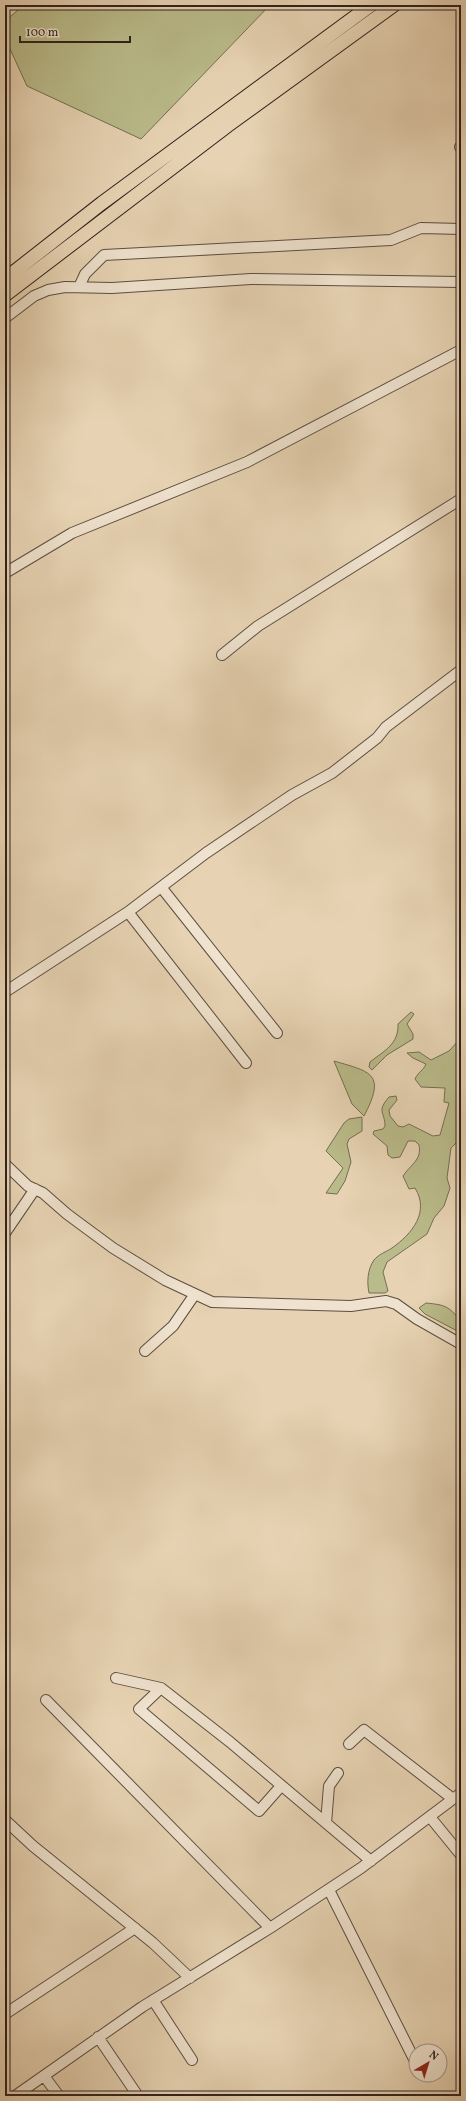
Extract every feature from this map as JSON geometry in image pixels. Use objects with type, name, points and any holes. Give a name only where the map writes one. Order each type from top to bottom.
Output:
[{"type":"main road","points":[[5,279],[102,203],[370,5]]},
{"type":"main road","points":[[5,295],[227,126],[394,5]]},
{"type":"street","points":[[78,287],[85,274],[104,255],[391,240],[421,228],[461,228]]},
{"type":"street","points":[[5,318],[34,296],[48,290],[65,287],[120,288],[251,279],[461,282]]},
{"type":"street","points":[[5,573],[72,533],[247,462],[461,350]]},
{"type":"street","points":[[222,655],[258,626],[461,499]]},
{"type":"street","points":[[5,992],[128,912],[206,853],[286,799],[332,773],[377,738],[386,727],[461,670]]},
{"type":"street","points":[[161,887],[277,1033]]},
{"type":"street","points":[[128,912],[246,1063]]},
{"type":"street","points":[[5,1164],[28,1186],[43,1193],[67,1214],[113,1248],[165,1280],[212,1302],[234,1304],[273,1303],[351,1306],[386,1301],[396,1304],[417,1319],[461,1344]]},
{"type":"street","points":[[5,1233],[35,1189]]},
{"type":"street","points":[[145,1352],[173,1326],[195,1294]]},
{"type":"street","points":[[116,1678],[161,1688],[230,1742],[370,1861]]},
{"type":"street","points":[[161,1688],[139,1709],[259,1811],[281,1786]]},
{"type":"street","points":[[46,1700],[270,1928]]},
{"type":"street","points":[[14,2096],[27,2092],[44,2076],[153,2000],[329,1890],[457,1796],[364,1730],[349,1744]]},
{"type":"street","points":[[326,1823],[329,1786],[338,1773]]},
{"type":"street","points":[[430,1817],[461,1855]]},
{"type":"street","points":[[5,1820],[33,1846],[135,1928],[190,1978]]},
{"type":"street","points":[[329,1890],[408,2047]]},
{"type":"street","points":[[5,2014],[135,1928]]},
{"type":"street","points":[[153,2000],[192,2060]]},
{"type":"street","points":[[98,2037],[138,2096]]},
{"type":"street","points":[[44,2076],[59,2096]]},
{"type":"green space","points":[[24,5],[270,5],[141,139],[27,86],[5,38],[5,21]]},
{"type":"green space","points":[[411,1012],[414,1014],[407,1024],[413,1034],[413,1039],[387,1055],[372,1070],[369,1067],[370,1062],[390,1046],[396,1037],[398,1024]]},
{"type":"green space","points":[[461,1038],[461,1138],[451,1148],[447,1178],[450,1188],[444,1206],[434,1218],[427,1234],[387,1262],[383,1272],[388,1291],[385,1293],[369,1293],[368,1276],[374,1260],[406,1236],[417,1222],[421,1206],[415,1188],[409,1189],[403,1176],[415,1162],[420,1150],[419,1145],[415,1141],[408,1141],[400,1157],[392,1158],[388,1155],[387,1146],[373,1134],[374,1131],[383,1129],[385,1126],[382,1112],[383,1106],[389,1097],[396,1096],[397,1100],[389,1110],[390,1116],[398,1126],[403,1127],[409,1124],[433,1136],[440,1135],[449,1103],[444,1102],[445,1088],[421,1087],[415,1079],[426,1064],[413,1058],[407,1053],[419,1052],[431,1060],[449,1051]]},
{"type":"green space","points":[[334,1061],[358,1068],[372,1077],[374,1091],[371,1102],[364,1116],[352,1104]]},
{"type":"green space","points":[[362,1117],[362,1131],[349,1139],[347,1144],[351,1162],[345,1181],[337,1194],[326,1193],[343,1168],[326,1151],[344,1123],[349,1119]]},
{"type":"green space","points":[[426,1303],[446,1307],[452,1312],[461,1320],[461,1333],[425,1314],[419,1308]]}]
